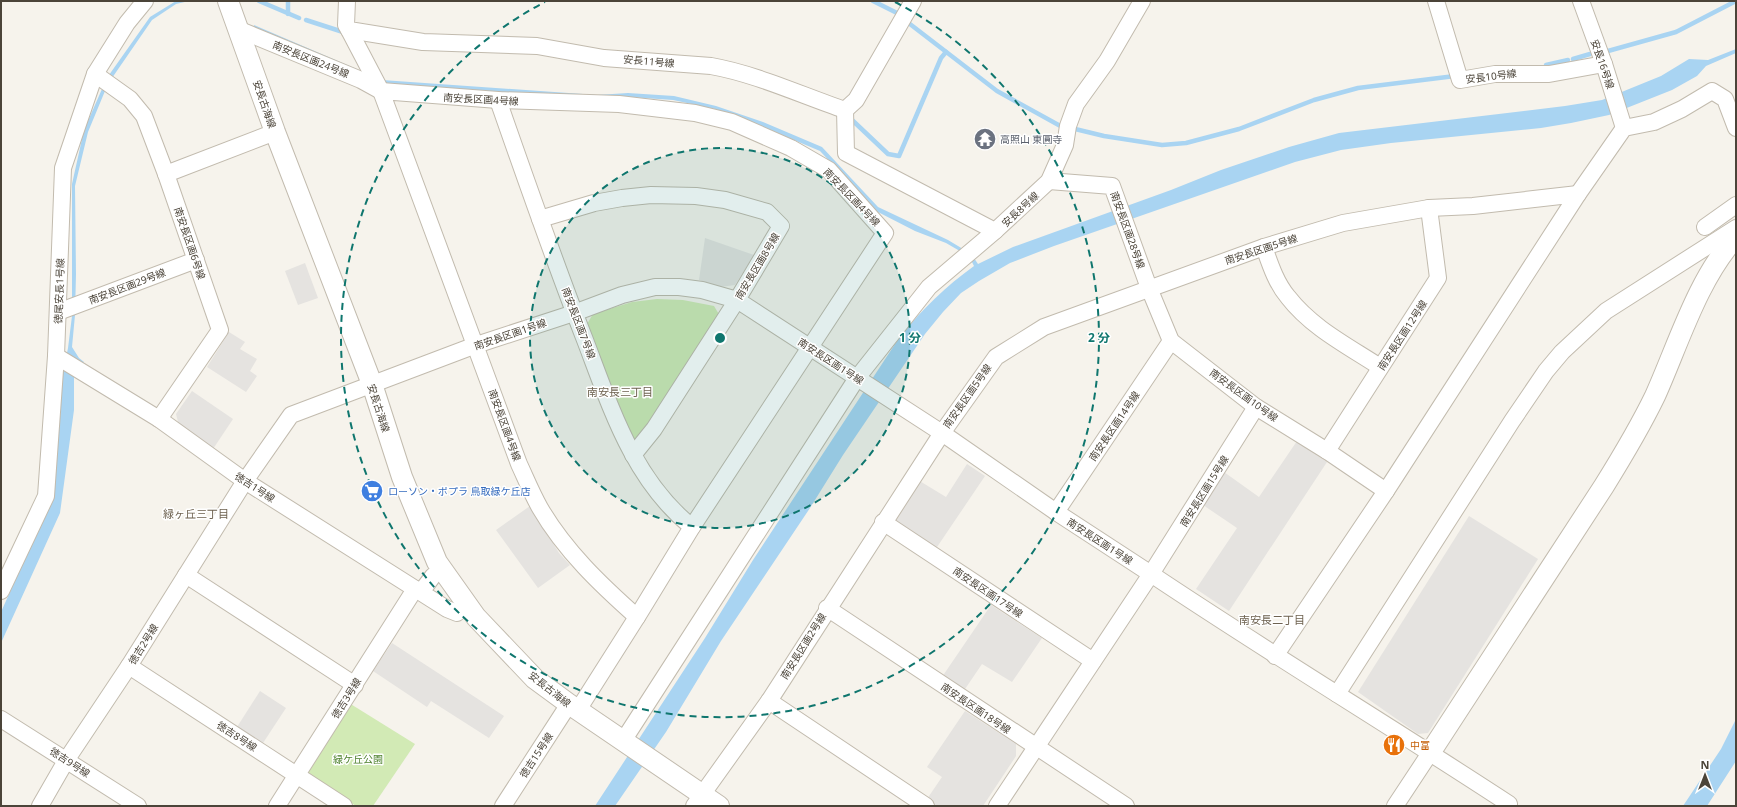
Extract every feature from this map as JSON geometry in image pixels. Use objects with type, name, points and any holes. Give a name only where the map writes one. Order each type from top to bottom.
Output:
[{"type":"street","name":"徳尾安長1号線","points":[[1,591],[46,496],[56,356],[63,168],[95,74],[127,23],[145,1]]},
{"type":"street","name":"安長古海線","points":[[228,1],[240,30],[275,132],[372,384],[402,477],[437,562],[476,617],[535,679],[573,707],[660,766],[698,800]]},
{"type":"street","points":[[347,1],[346,25],[382,91]]},
{"type":"street","points":[[828,170],[846,153],[845,110],[856,100],[913,1]]},
{"type":"street","name":"安長8号線","points":[[846,153],[995,231],[1049,181],[1064,144],[1068,126],[1076,104],[1107,62],[1142,1]]},
{"type":"street","name":"安長10号線","points":[[1436,1],[1460,80],[1496,74],[1548,74],[1604,64]]},
{"type":"street","name":"安長16号線","points":[[1581,1],[1604,64],[1624,128]]},
{"type":"street","name":"南安長区画24号線","points":[[240,30],[361,80],[382,91]]},
{"type":"street","name":"安長11号線","points":[[349,30],[423,42],[537,46],[604,58],[721,68],[845,110]]},
{"type":"street","name":"南安長区画6号線","points":[[95,74],[130,99],[144,116],[166,174],[220,330],[160,420]]},
{"type":"street","name":"南安長区画4号線","points":[[382,91],[498,100],[619,104],[695,113],[739,125],[791,148],[828,170],[886,233],[692,527],[637,617],[605,588],[580,562],[556,533],[540,509],[520,464],[382,91]]},
{"type":"street","points":[[1275,656],[1386,491],[1578,194],[1624,128],[1654,122],[1682,109],[1712,91],[1725,99],[1734,119]]},
{"type":"street","name":"南安長区画7号線","points":[[498,100],[574,313],[625,441],[653,488],[678,516],[692,527]]},
{"type":"street","points":[[166,174],[275,132]]},
{"type":"street","name":"南安長区画28号線","points":[[1049,181],[1112,186],[1149,288]]},
{"type":"street","name":"南安長区画5号線","points":[[942,433],[996,357],[1044,327],[1264,247],[1343,223],[1429,208],[1473,206],[1578,194]]},
{"type":"street","name":"南安長区画8号線","points":[[540,219],[594,203],[651,195],[696,196],[725,200],[767,212],[781,226],[737,300],[654,429],[633,455]]},
{"type":"street","points":[[1705,227],[1736,205]]},
{"type":"street","name":"南安長区画12号線","points":[[1326,450],[1438,278],[1429,208]]},
{"type":"street","points":[[1337,694],[1512,421],[1546,371],[1577,337],[1606,312],[1736,228]]},
{"type":"street","points":[[627,743],[857,378],[929,287],[995,231]]},
{"type":"street","points":[[1395,806],[1604,486],[1631,441],[1654,398],[1704,284],[1714,265],[1736,237]]},
{"type":"street","points":[[1264,247],[1277,279],[1287,296],[1311,322],[1380,368]]},
{"type":"street","name":"南安長区画29号線","points":[[58,312],[196,260]]},
{"type":"street","name":"南安長区画1号線","points":[[245,481],[291,414],[476,345],[574,313],[622,295],[655,287],[679,287],[702,290],[737,300],[942,433],[1056,512],[1275,656],[1430,752],[1508,805]]},
{"type":"street","name":"南安長区画10号線","points":[[1149,288],[1171,341],[1256,407],[1326,450],[1386,491]]},
{"type":"street","name":"南安長区画14号線","points":[[1056,512],[1171,341]]},
{"type":"street","name":"徳吉1号線","points":[[56,356],[160,420],[245,481],[447,609],[457,613]]},
{"type":"street","name":"南安長区画15号線","points":[[1151,574],[1256,407]]},
{"type":"street","name":"南安長区画2号線","points":[[698,800],[769,701],[883,522],[942,433]]},
{"type":"street","name":"徳吉2号線","points":[[40,806],[67,759],[129,666],[245,481]]},
{"type":"street","name":"南安長区画17号線","points":[[883,522],[1093,661]]},
{"type":"street","points":[[997,806],[1151,574]]},
{"type":"street","points":[[186,575],[355,685]]},
{"type":"street","name":"徳吉3号線","points":[[277,806],[418,590],[433,576]]},
{"type":"street","name":"南安長区画18号線","points":[[828,608],[1036,748],[1126,806]]},
{"type":"street","name":"徳吉15号線","points":[[503,806],[637,617]]},
{"type":"street","name":"徳吉8号線","points":[[129,666],[344,806]]},
{"type":"street","points":[[769,701],[926,806]]},
{"type":"street","name":"徳吉9号線","points":[[1,718],[138,806]]},
{"type":"street","points":[[698,800],[719,806]]},
{"type":"green space","points":[[657,299],[683,300],[714,306],[720,316],[638,441],[632,441],[587,324],[593,314],[632,302]]},
{"type":"green space","name":"緑ケ丘公園","points":[[349,703],[415,744],[373,806],[356,806],[309,776],[307,766]]},
{"type":"shaded area","points":[[705,238],[754,255],[735,285],[720,287],[699,280]]},
{"type":"shaded area","points":[[305,263],[318,298],[298,305],[285,271]]},
{"type":"shaded area","points":[[229,332],[245,342],[240,349],[257,359],[250,371],[257,376],[246,392],[207,367]]},
{"type":"shaded area","points":[[192,391],[233,419],[213,449],[179,426],[176,414]]},
{"type":"shaded area","points":[[1297,441],[1327,462],[1229,611],[1196,589],[1237,528],[1203,505],[1224,472],[1259,497]]},
{"type":"shaded area","points":[[967,464],[985,476],[935,550],[897,526],[895,514],[918,480],[946,497]]},
{"type":"shaded area","points":[[530,506],[559,553],[570,565],[538,588],[496,530]]},
{"type":"shaded area","points":[[1469,516],[1538,559],[1428,733],[1418,734],[1358,692]]},
{"type":"shaded area","points":[[991,605],[1042,638],[1012,682],[982,664],[963,692],[942,677]]},
{"type":"shaded area","points":[[392,643],[504,716],[489,738],[431,701],[427,707],[373,671]]},
{"type":"shaded area","points":[[260,691],[286,708],[263,743],[237,727]]},
{"type":"shaded area","points":[[965,711],[1016,744],[1016,756],[983,806],[937,806],[927,799],[942,777],[927,767]]},
{"type":"water","points":[[176,1],[189,1],[176,4],[152,20],[112,78],[109,75],[150,17]]},
{"type":"water","points":[[254,25],[382,80],[597,95],[628,93],[674,96],[716,106],[763,122],[822,147],[878,207],[948,240],[968,252],[965,254],[946,243],[915,231],[876,211],[820,151],[761,126],[715,109],[673,100],[432,89],[382,84],[255,30]]},
{"type":"water","points":[[1736,49],[1736,53],[1706,66],[1697,76],[1672,90],[1609,115],[1541,128],[1391,143],[1341,150],[1295,162],[1054,246],[1010,263],[979,281],[961,293],[925,334],[843,455],[810,508],[721,641],[666,732],[615,806],[595,806],[705,638],[753,560],[901,335],[935,298],[974,266],[971,260],[974,258],[978,264],[1013,247],[1171,190],[1221,170],[1289,147],[1339,133],[1565,106],[1602,100],[1661,76],[1689,59],[1708,60]]},
{"type":"water","points":[[102,89],[105,91],[88,132],[75,186],[76,274],[75,315],[72,347],[79,358],[84,362],[74,376],[74,410],[60,513],[1,643],[1,612],[47,509],[61,410],[61,382],[68,348],[72,316],[72,184],[84,130]]},
{"type":"water","points":[[1736,719],[1736,761],[1707,806],[1683,806],[1721,749]]},
{"type":"waterway","points":[[259,1],[299,18]]},
{"type":"waterway","points":[[288,1],[288,14]]},
{"type":"waterway","points":[[873,1],[899,14]]},
{"type":"waterway","points":[[1608,51],[1676,32],[1736,1]]},
{"type":"waterway","points":[[306,20],[343,32]]},
{"type":"waterway","points":[[906,21],[997,91],[1064,128]]},
{"type":"waterway","points":[[851,119],[888,154],[899,156],[941,58],[946,52]]},
{"type":"waterway","points":[[1573,59],[1590,54]]},
{"type":"waterway","points":[[1546,65],[1568,60]]},
{"type":"waterway","points":[[1071,128],[1104,136],[1162,145],[1186,143],[1239,129],[1314,100],[1358,88],[1455,76]]},
{"type":"place","name":"高照山 東圓寺","points":[[985,139]]},
{"type":"place","name":"ローソン・ポプラ 鳥取緑ケ丘店","points":[[372,491]]},
{"type":"place","name":"中富","points":[[1394,745]]},
{"type":"district","name":"南安長三丁目","points":[[620,391]]},
{"type":"district","name":"緑ヶ丘三丁目","points":[[196,513]]},
{"type":"district","name":"南安長二丁目","points":[[1272,619]]}]
